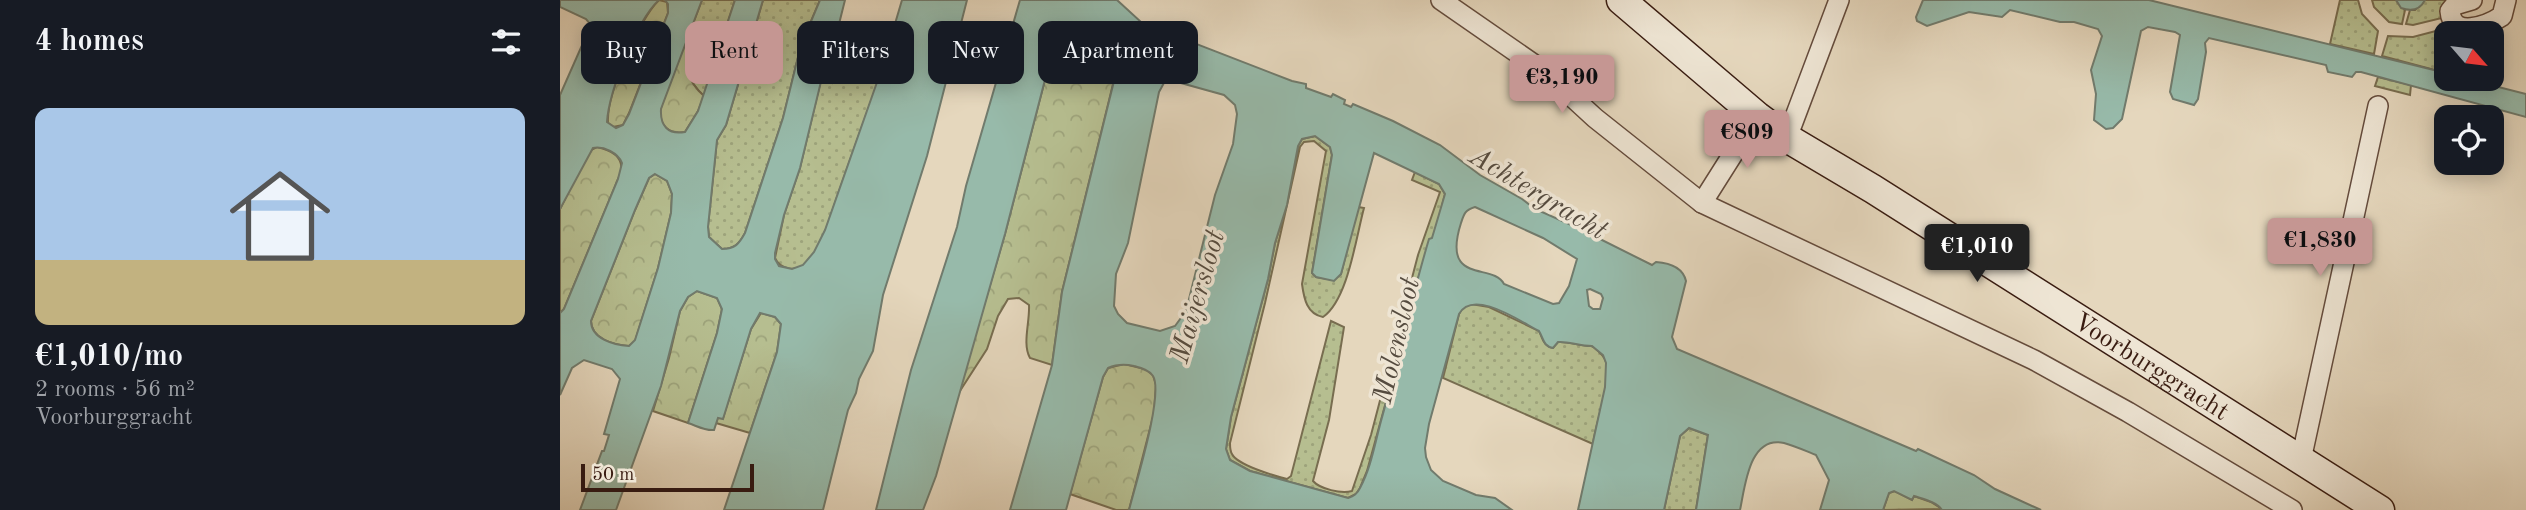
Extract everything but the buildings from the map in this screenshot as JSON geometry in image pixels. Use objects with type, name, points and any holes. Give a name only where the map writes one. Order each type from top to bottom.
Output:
[{"type":"street","points":[[1441,0],[1545,72],[1595,118],[1702,203],[2034,360],[2128,412],[2291,510]]},
{"type":"street","name":"Voorburggracht","points":[[1621,0],[1757,116],[1787,138],[1873,189],[2380,510]]},
{"type":"street","points":[[1787,138],[1839,0]]},
{"type":"street","points":[[2472,0],[2455,5],[2450,11],[2456,25],[2463,28],[2488,25],[2502,16],[2506,0]]},
{"type":"street","points":[[2301,460],[2378,106]]},
{"type":"street","points":[[1702,203],[1757,116]]},
{"type":"green space","points":[[659,0],[667,2],[668,13],[665,21],[643,21]]},
{"type":"green space","points":[[702,0],[735,0],[728,21],[694,21]]},
{"type":"green space","points":[[763,0],[820,0],[811,21],[797,21],[797,61],[783,118],[745,233],[736,245],[722,249],[709,237],[708,226],[717,140],[726,125],[738,84],[783,84],[783,21],[757,21]]},
{"type":"green space","points":[[2340,0],[2358,0],[2362,14],[2378,31],[2374,54],[2330,44]]},
{"type":"green space","points":[[2372,0],[2396,0],[2405,10],[2402,24],[2389,22],[2374,7]]},
{"type":"green space","points":[[2425,0],[2449,0],[2442,18],[2413,25],[2406,24],[2410,10],[2415,10]]},
{"type":"green space","points":[[2434,31],[2434,70],[2382,56],[2388,36],[2413,37]]},
{"type":"green space","points":[[685,44],[685,84],[694,84],[704,96],[685,132],[669,130],[663,125],[660,116]]},
{"type":"green space","points":[[2378,77],[2411,85],[2410,95],[2375,86]]},
{"type":"green space","points":[[616,84],[640,84],[623,125],[613,127],[608,123]]},
{"type":"green space","points":[[694,84],[708,84],[704,96]]},
{"type":"green space","points":[[820,84],[877,84],[822,239],[807,263],[798,268],[789,268],[781,265],[775,258],[784,215],[800,168]]},
{"type":"green space","points":[[1044,84],[1113,84],[1062,292],[1052,365],[1030,358],[1026,340],[1029,305],[1019,298],[1008,299],[998,316],[987,349],[958,394],[1005,234]]},
{"type":"green space","points":[[1315,136],[1330,147],[1332,155],[1312,273],[1316,277],[1334,280],[1341,274],[1358,207],[1364,208],[1345,283],[1332,309],[1323,317],[1310,309],[1302,284],[1326,151],[1314,141],[1304,142],[1300,147],[1287,205],[1298,146],[1302,139]]},
{"type":"green space","points":[[597,147],[618,158],[621,172],[560,313],[560,209],[589,151]]},
{"type":"green space","points":[[1415,172],[1439,184],[1445,194],[1414,290],[1367,471],[1356,494],[1348,498],[1250,471],[1230,460],[1226,449],[1231,417],[1287,205],[1230,450],[1235,458],[1248,466],[1287,479],[1291,476],[1331,321],[1344,327],[1329,420],[1313,481],[1326,488],[1347,492],[1352,491],[1371,435],[1418,255],[1440,192],[1412,180]]},
{"type":"green space","points":[[655,174],[667,181],[672,194],[671,213],[658,268],[635,341],[629,346],[617,344],[599,337],[591,321],[635,210],[649,178]]},
{"type":"green space","points":[[697,291],[717,298],[722,309],[688,423],[653,411],[680,311],[688,297]]},
{"type":"green space","points":[[1471,304],[1489,307],[1539,331],[1547,346],[1553,348],[1558,342],[1562,342],[1592,346],[1602,355],[1607,372],[1605,393],[1593,444],[1443,378],[1459,314],[1463,307]]},
{"type":"green space","points":[[761,313],[775,317],[781,324],[777,352],[750,433],[716,423],[718,417],[723,418],[751,329]]},
{"type":"green space","points":[[1124,364],[1145,369],[1153,375],[1156,385],[1154,413],[1129,510],[1116,510],[1070,494],[1103,377],[1108,368]]},
{"type":"green space","points":[[1689,428],[1708,435],[1696,510],[1664,510],[1680,436]]},
{"type":"green space","points":[[1895,491],[1912,500],[1914,496],[1931,502],[1942,509],[1883,510],[1889,493]]},
{"type":"water","points":[[560,0],[659,0],[643,21],[586,19],[560,7]]},
{"type":"water","points":[[665,0],[702,0],[694,21],[685,21],[685,45],[671,82],[671,21],[665,21],[668,13]]},
{"type":"water","points":[[735,0],[763,0],[757,21],[728,21]]},
{"type":"water","points":[[820,0],[845,0],[840,21],[811,21]]},
{"type":"water","points":[[902,0],[967,0],[962,21],[928,21],[928,84],[945,84],[927,156],[883,295],[873,351],[848,410],[823,510],[724,510],[777,352],[781,324],[775,317],[760,313],[751,329],[723,419],[718,418],[714,430],[688,423],[722,309],[717,298],[697,291],[688,297],[680,311],[661,386],[616,510],[580,510],[609,435],[604,434],[620,379],[612,369],[584,360],[572,368],[560,395],[560,313],[618,179],[622,163],[610,151],[593,148],[560,209],[560,95],[581,48],[581,84],[616,84],[607,122],[616,128],[623,125],[641,84],[670,84],[661,109],[662,120],[666,128],[679,133],[685,132],[698,111],[707,84],[738,84],[726,125],[717,140],[708,227],[709,237],[722,249],[730,248],[741,240],[745,233],[783,118],[797,61],[797,84],[820,84],[775,253],[779,266],[792,269],[803,265],[814,252],[825,230],[876,84],[914,84],[914,21],[896,21]],"holes":[[[655,174],[667,181],[672,194],[671,213],[658,268],[635,340],[629,346],[599,337],[591,321],[649,178]]]},
{"type":"water","points":[[1020,0],[1117,0],[1140,21],[1038,21],[1038,84],[1044,84],[1005,234],[936,476],[923,510],[876,510],[911,370],[957,227],[996,84],[1024,84],[1024,21],[1014,21]]},
{"type":"water","points":[[1923,0],[2149,0],[2434,70],[2434,91],[2504,91],[2504,88],[2526,94],[2526,117],[2504,111],[2504,105],[2482,105],[2361,72],[2356,72],[2352,77],[2328,72],[2326,65],[2209,38],[2205,43],[2206,52],[2198,99],[2194,105],[2173,99],[2170,92],[2180,35],[2148,27],[2141,31],[2122,119],[2113,128],[2106,129],[2094,120],[2096,94],[2091,70],[2102,36],[2098,29],[2010,10],[2002,17],[1969,12],[1927,26],[1917,21]]},
{"type":"water","points":[[2396,0],[2425,0],[2418,8],[2409,10],[2401,8]]},
{"type":"water","name":"Maijersloot","points":[[1198,45],[1306,84],[1306,88],[1331,97],[1333,94],[1345,100],[1344,104],[1351,107],[1353,104],[1393,121],[1440,145],[1480,175],[1535,209],[1652,265],[1656,262],[1675,267],[1686,281],[1672,337],[1677,349],[1916,451],[1918,449],[2041,510],[1942,510],[1930,501],[1914,496],[1912,500],[1894,491],[1889,493],[1883,510],[1820,510],[1829,480],[1816,455],[1784,443],[1772,443],[1763,447],[1751,465],[1740,510],[1696,510],[1708,435],[1689,428],[1680,436],[1664,510],[1578,510],[1605,387],[1606,363],[1603,355],[1592,346],[1558,342],[1553,348],[1550,347],[1545,344],[1539,331],[1497,309],[1475,304],[1466,307],[1459,314],[1429,424],[1426,457],[1431,470],[1443,481],[1476,495],[1495,498],[1512,510],[1129,510],[1152,420],[1155,386],[1153,376],[1149,372],[1124,365],[1108,368],[1103,377],[1066,510],[1010,510],[1052,365],[1062,292],[1113,84],[1163,84],[1159,92],[1128,243],[1116,274],[1114,306],[1127,323],[1160,331],[1175,326],[1186,311],[1215,195],[1233,144],[1237,114],[1235,105],[1224,95],[1184,84],[1198,84]],"holes":[[[1315,136],[1330,147],[1332,155],[1312,273],[1316,277],[1334,281],[1341,274],[1374,153],[1439,184],[1445,194],[1422,262],[1370,464],[1359,490],[1348,498],[1250,471],[1230,460],[1226,449],[1231,417],[1287,205],[1298,146],[1302,139]],[[1475,207],[1543,238],[1577,259],[1569,286],[1559,303],[1553,304],[1463,264],[1458,256],[1457,243],[1461,223],[1467,211]],[[1587,290],[1601,294],[1603,298],[1600,309],[1589,306]]]},
{"type":"water label","name":"Achtergracht","points":[[1539,192]]},
{"type":"water label","name":"Molensloot","points":[[1395,340]]}]
